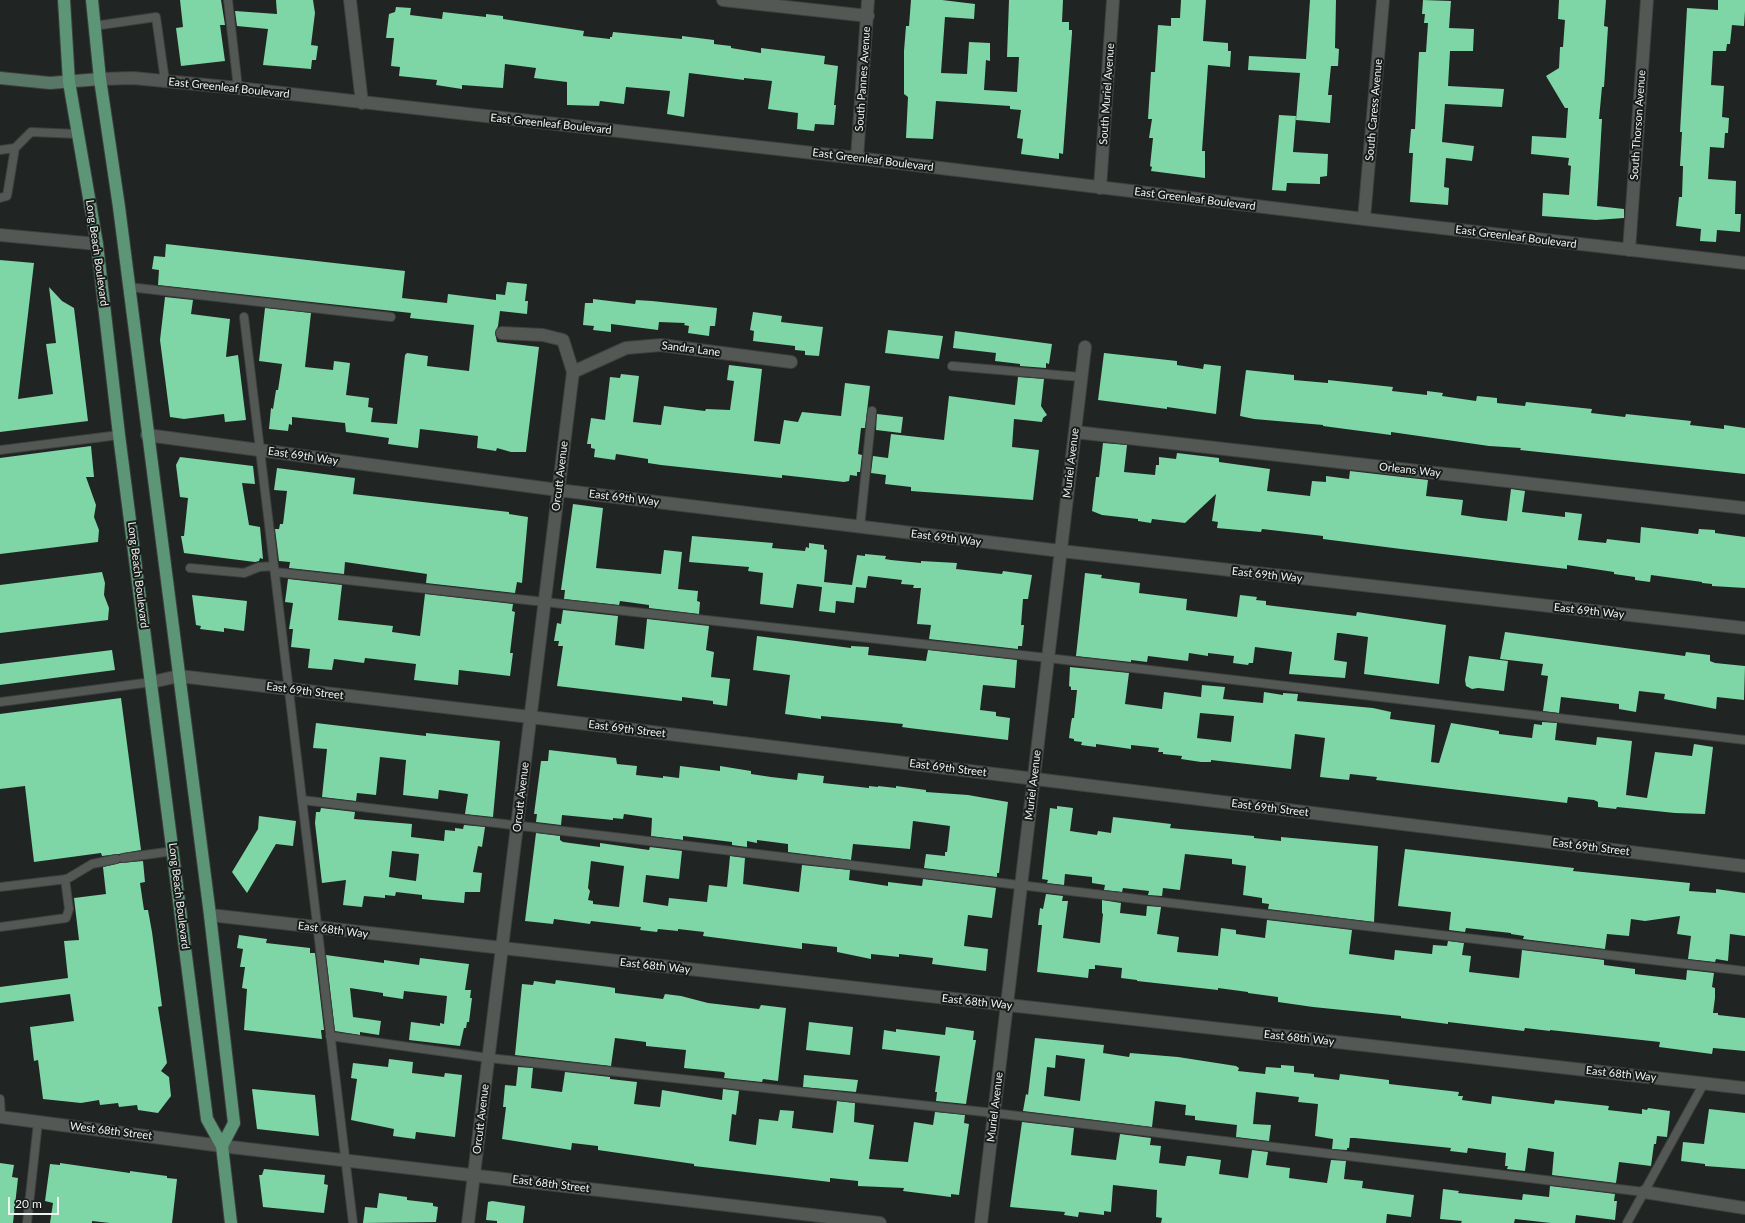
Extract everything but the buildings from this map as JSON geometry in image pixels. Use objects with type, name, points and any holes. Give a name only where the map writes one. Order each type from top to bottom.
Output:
[{"type":"main road","name":"Long Beach Boulevard","points":[[64,0],[69,82],[97,244],[119,435],[152,682],[207,1119],[222,1146],[231,1223]]},
{"type":"main road","points":[[92,0],[100,79],[129,287],[210,915],[234,1123],[222,1146]]},
{"type":"street","points":[[350,0],[362,103]]},
{"type":"street","points":[[723,0],[868,16]]},
{"type":"street","name":"South Pannes Avenue","points":[[857,158],[868,0]]},
{"type":"street","name":"South Muriel Avenue","points":[[1100,188],[1113,0]]},
{"type":"street","name":"South Caress Avenue","points":[[1364,220],[1383,0]]},
{"type":"street","name":"South Thorson Avenue","points":[[1629,250],[1647,0]]},
{"type":"street","name":"East Greenleaf Boulevard","points":[[0,78],[50,83],[133,78],[238,88],[857,158],[1364,220],[1745,263]]},
{"type":"street","points":[[0,235],[97,244]]},
{"type":"street","points":[[502,333],[543,335],[563,340],[573,372]]},
{"type":"street","name":"Sandra Lane","points":[[573,372],[626,348],[661,344],[791,362]]},
{"type":"street","name":"Muriel Avenue","points":[[982,1223],[1085,347]]},
{"type":"street","name":"Orcutt Avenue","points":[[468,1223],[573,372]]},
{"type":"street","name":"Orleans Way","points":[[1075,432],[1745,508]]},
{"type":"street","name":"East 69th Way","points":[[148,435],[558,490],[1061,552],[1745,628]]},
{"type":"street","name":"East 69th Street","points":[[152,682],[179,676],[1034,778],[1745,866]]},
{"type":"street","name":"East 68th Way","points":[[210,915],[1745,1088]]},
{"type":"street","name":"West 68th Street","points":[[1,1117],[222,1146]]},
{"type":"street","name":"East 68th Street","points":[[222,1146],[474,1174],[880,1223]]},
{"type":"street","points":[[1644,1192],[1745,1208]]},
{"type":"lane","points":[[228,0],[238,88]]},
{"type":"lane","points":[[94,26],[156,17],[165,81]]},
{"type":"lane","points":[[0,198],[7,196],[15,148],[31,132],[78,134]]},
{"type":"lane","points":[[0,150],[15,148]]},
{"type":"lane","points":[[129,287],[391,316]]},
{"type":"lane","points":[[244,317],[353,1223]]},
{"type":"lane","points":[[952,366],[1081,377]]},
{"type":"lane","points":[[860,527],[872,411]]},
{"type":"lane","points":[[0,450],[119,435]]},
{"type":"lane","points":[[190,568],[244,573],[259,567],[544,602],[1048,658],[1745,740]]},
{"type":"lane","points":[[0,702],[152,682]]},
{"type":"lane","points":[[302,800],[517,824],[1745,970]]},
{"type":"lane","points":[[0,887],[65,879],[79,873],[92,864],[120,858],[173,851]]},
{"type":"lane","points":[[0,927],[66,918],[69,909],[65,879]]},
{"type":"lane","points":[[330,1036],[488,1058],[994,1113],[1644,1192]]},
{"type":"lane","points":[[1627,1223],[1704,1083]]},
{"type":"lane","points":[[0,1099],[1,1117]]},
{"type":"lane","points":[[27,1223],[38,1122]]}]
